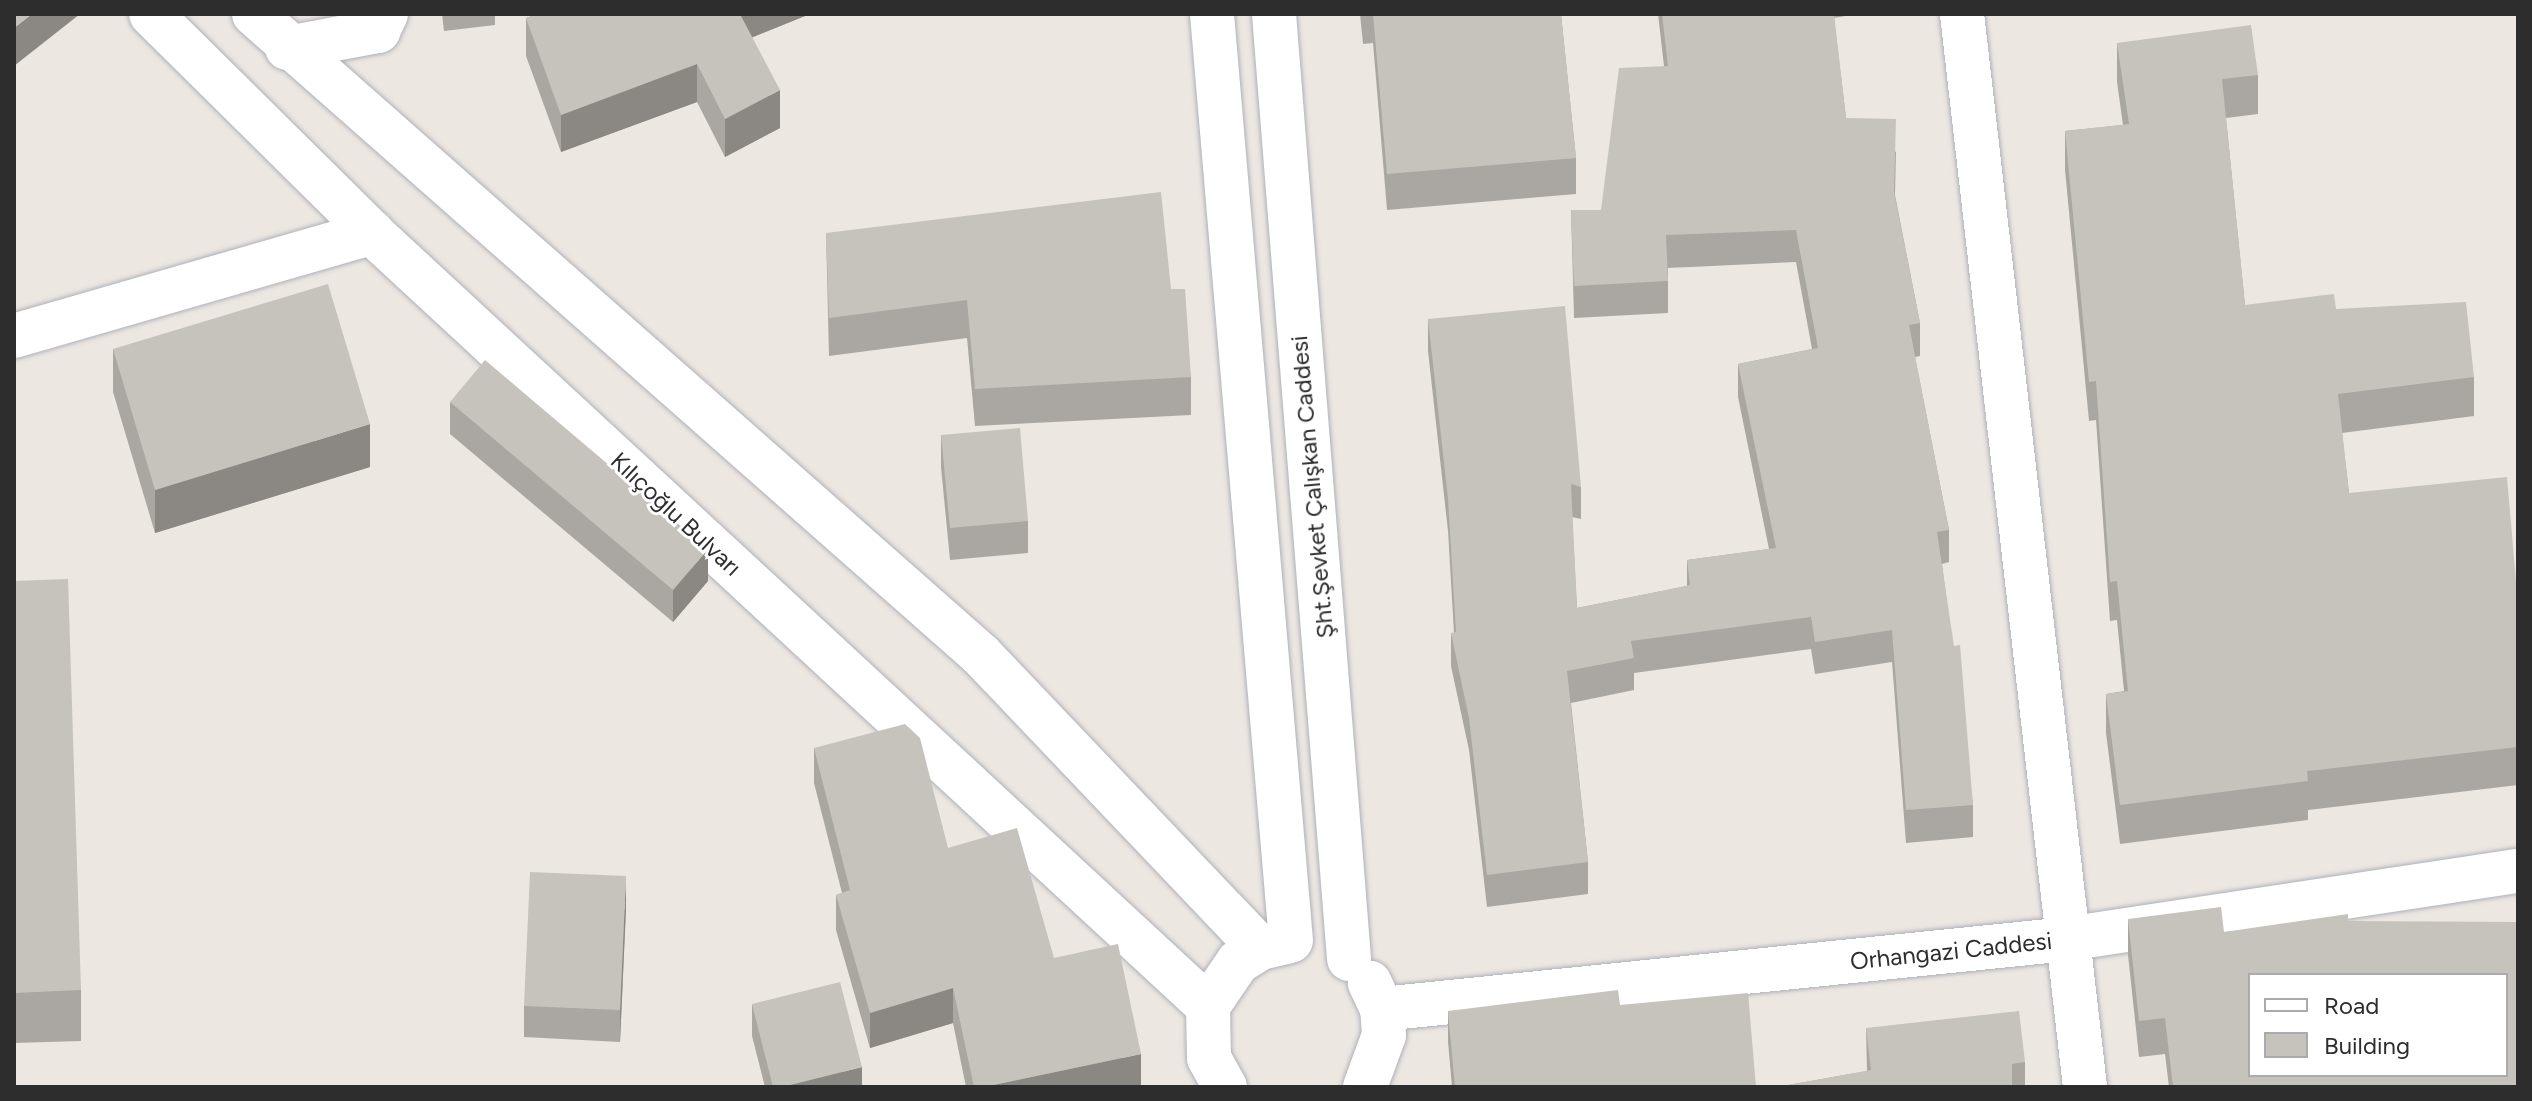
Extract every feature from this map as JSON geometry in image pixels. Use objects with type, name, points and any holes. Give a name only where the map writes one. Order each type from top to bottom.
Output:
[{"type":"street","name":"Kılıçoğlu Bulvarı","points":[[151,14],[372,233],[1208,1006]]},
{"type":"street","points":[[254,14],[287,48],[980,654],[1276,945]]},
{"type":"street","points":[[287,48],[378,31],[386,14]]},
{"type":"street","points":[[1212,14],[1276,945]]},
{"type":"street","name":"Şht.Şevket Çalışkan Caddesi","points":[[1274,14],[1349,959]]},
{"type":"street","points":[[1962,14],[2085,1087]]},
{"type":"street","points":[[14,336],[372,233]]},
{"type":"street","name":"Orhangazi Caddesi","points":[[1382,1009],[2067,939],[2518,871]]},
{"type":"street","points":[[1225,1087],[1209,1058],[1208,1006],[1220,982],[1276,945],[1322,945],[1349,959],[1370,982],[1382,1009],[1384,1035],[1366,1087]]},
{"type":"building","points":[[14,14],[32,14],[14,28]]},
{"type":"building","points":[[538,14],[740,14],[780,90],[725,119],[697,64],[561,115],[526,18]]},
{"type":"building","points":[[1373,14],[1561,14],[1576,158],[1387,174]]},
{"type":"building","points":[[1662,14],[1834,14],[1846,118],[1896,119],[1894,192],[1920,323],[1909,325],[1949,530],[1937,532],[1954,646],[1960,645],[1973,805],[1906,810],[1892,630],[1815,642],[1811,617],[1631,641],[1634,658],[1567,671],[1588,862],[1487,875],[1469,718],[1451,633],[1456,632],[1448,499],[1428,319],[1565,306],[1581,487],[1571,484],[1577,608],[1690,585],[1687,560],[1776,548],[1738,364],[1818,348],[1796,230],[1666,235],[1668,281],[1574,286],[1571,210],[1601,210],[1619,68],[1668,66]]},
{"type":"building","points":[[2251,25],[2258,75],[2222,79],[2245,305],[2334,294],[2336,309],[2466,302],[2474,377],[2338,394],[2349,493],[2507,477],[2518,605],[2518,747],[2307,771],[2308,781],[2120,805],[2106,694],[2128,691],[2117,581],[2110,582],[2096,381],[2089,382],[2065,131],[2129,124],[2117,43]]},
{"type":"building","points":[[1161,192],[1171,289],[1185,289],[1191,377],[975,389],[967,300],[829,318],[826,233]]},
{"type":"building","points":[[328,284],[370,424],[155,490],[113,349]]},
{"type":"building","points":[[485,360],[708,549],[673,590],[450,402]]},
{"type":"building","points":[[1020,428],[1028,521],[950,528],[941,435]]},
{"type":"building","points":[[68,579],[81,990],[14,993],[14,581]]},
{"type":"building","points":[[905,724],[920,738],[948,848],[1017,828],[1054,958],[1118,944],[1141,1054],[974,1087],[953,988],[870,1013],[836,895],[850,890],[814,748]]},
{"type":"building","points":[[530,872],[626,876],[620,1010],[524,1006]]},
{"type":"building","points":[[2221,907],[2224,932],[2348,914],[2348,921],[2518,922],[2518,1087],[2173,1087],[2165,1018],[2139,1021],[2128,919]]},
{"type":"building","points":[[840,982],[862,1067],[773,1087],[752,1004]]},
{"type":"building","points":[[1618,990],[1620,1005],[1748,993],[1756,1087],[1455,1087],[1448,1011]]},
{"type":"building","points":[[2019,1011],[2025,1062],[2012,1064],[2012,1087],[1777,1087],[1871,1070],[1866,1028]]}]
